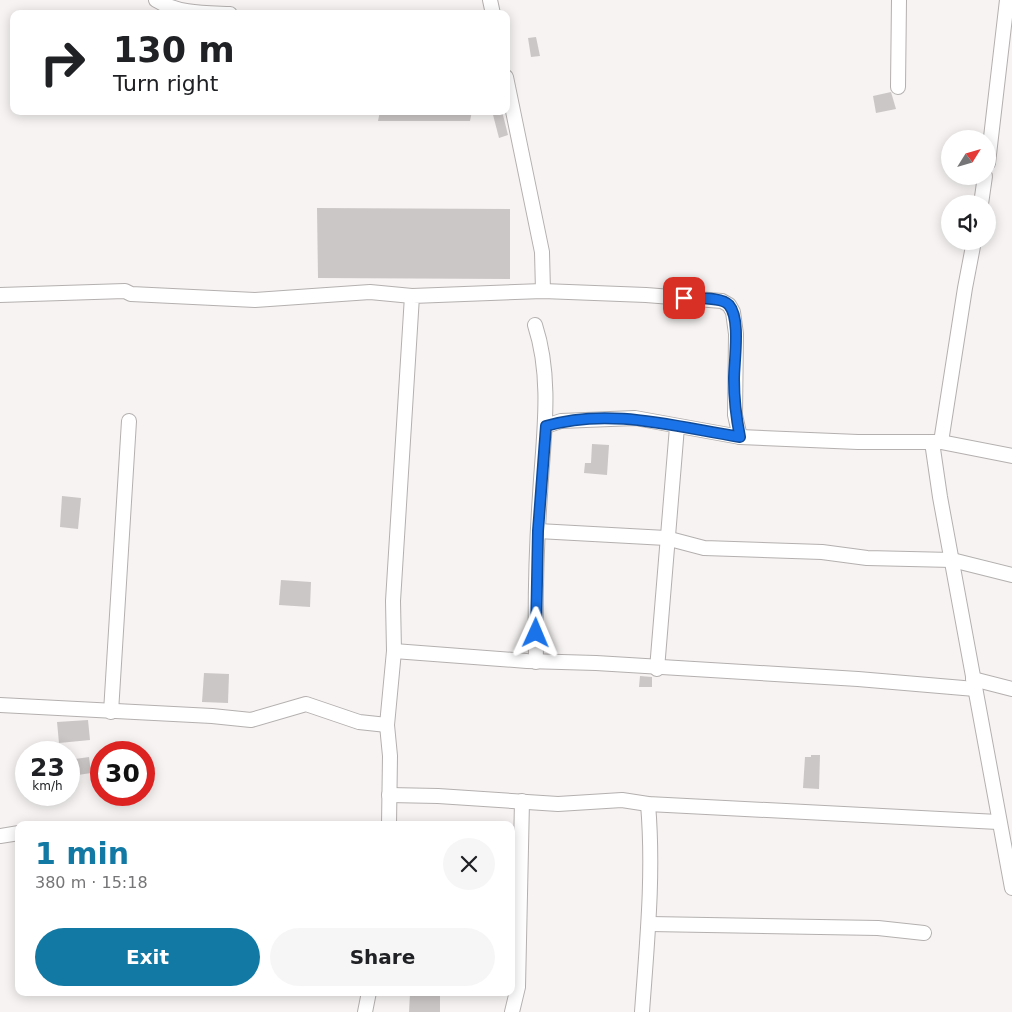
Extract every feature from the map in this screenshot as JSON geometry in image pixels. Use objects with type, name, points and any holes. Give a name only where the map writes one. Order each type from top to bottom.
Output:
[{"type":"street","points":[[156,0],[167,7],[178,10]]},
{"type":"street","points":[[898,87],[899,0]]},
{"type":"street","points":[[992,130],[1007,0]]},
{"type":"street","points":[[510,96],[542,252],[544,291]]},
{"type":"street","points":[[972,250],[937,442],[952,560],[998,822],[1012,888]]},
{"type":"street","points":[[0,295],[125,291],[131,294],[255,300],[370,292],[412,296],[544,291],[646,295],[722,301],[729,305],[733,312],[736,334],[735,396],[740,437]]},
{"type":"street","points":[[389,821],[390,756],[387,725],[394,651],[393,601],[412,296]]},
{"type":"street","points":[[535,326],[542,348],[546,426],[538,531],[536,662]]},
{"type":"street","points":[[546,426],[561,421],[635,418],[740,437],[858,442],[937,442],[1012,456]]},
{"type":"street","points":[[111,712],[129,420]]},
{"type":"street","points":[[657,669],[666,538],[678,427]]},
{"type":"street","points":[[538,531],[666,538],[704,548],[822,552],[867,558],[952,560],[1012,575]]},
{"type":"street","points":[[394,651],[536,662],[596,663],[657,669],[974,684],[1012,689]]},
{"type":"street","points":[[0,705],[212,716],[242,721],[306,704],[359,722],[387,725]]},
{"type":"street","points":[[390,796],[438,796],[577,804],[622,800],[648,804],[998,822]]},
{"type":"street","points":[[512,1012],[518,986],[522,801]]},
{"type":"street","points":[[642,1012],[650,924],[652,847],[648,804]]},
{"type":"street","points":[[0,836],[15,834]]},
{"type":"street","points":[[650,924],[878,928],[924,933]]},
{"type":"street","points":[[365,1012],[368,996]]},
{"type":"building","points":[[536,37],[540,56],[531,57],[528,38]]},
{"type":"building","points":[[891,92],[896,109],[876,113],[873,96]]},
{"type":"building","points":[[379,115],[471,115],[470,121],[378,121]]},
{"type":"building","points":[[493,115],[503,115],[508,135],[499,138]]},
{"type":"building","points":[[317,208],[510,209],[510,279],[318,278]]},
{"type":"building","points":[[592,444],[609,445],[607,475],[584,473],[585,463],[591,463]]},
{"type":"building","points":[[62,496],[81,498],[78,529],[60,527]]},
{"type":"building","points":[[281,580],[311,582],[310,607],[279,605]]},
{"type":"building","points":[[204,673],[229,674],[228,703],[202,702]]},
{"type":"building","points":[[640,676],[652,677],[652,687],[639,687]]},
{"type":"building","points":[[88,720],[90,740],[59,741],[57,722]]},
{"type":"building","points":[[811,755],[820,755],[819,789],[803,788],[805,757],[811,757]]},
{"type":"building","points":[[89,757],[90,773],[80,775],[80,758]]},
{"type":"building","points":[[410,996],[440,996],[440,1012],[409,1012]]},
{"type":"route","points":[[536,633],[540,484],[546,426],[561,421],[635,418],[740,437],[736,415],[734,378],[736,334],[733,312],[729,305],[722,301],[684,298]]}]
